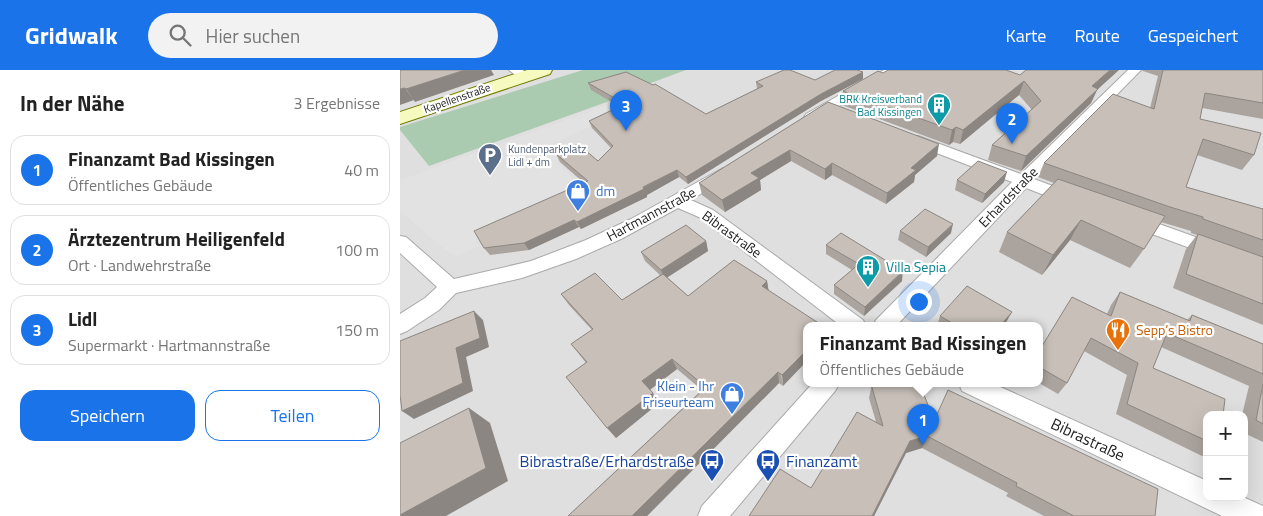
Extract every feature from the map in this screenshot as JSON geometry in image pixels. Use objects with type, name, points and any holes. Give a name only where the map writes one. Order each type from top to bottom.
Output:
[{"type":"street","name":"Kapellenstraße","points":[[400,118],[519,73],[544,70]]},
{"type":"street","points":[[794,127],[827,106],[894,70]]},
{"type":"street","name":"Erhardstraße","points":[[887,322],[1023,181],[1135,70]]},
{"type":"street","points":[[827,106],[846,113]]},
{"type":"street","points":[[901,135],[1087,204]]},
{"type":"street","name":"Hartmannstraße","points":[[450,287],[547,263],[611,236],[678,201],[736,164]]},
{"type":"street","name":"Bibrastraße","points":[[678,201],[707,214],[851,322]]},
{"type":"street","points":[[1115,214],[1263,268]]},
{"type":"street","points":[[400,242],[450,287],[432,304],[400,326]]},
{"type":"street","points":[[712,516],[824,387]]},
{"type":"street","name":"Bibrastraße","points":[[976,387],[1203,493]]},
{"type":"street","points":[[1221,501],[1253,516]]},
{"type":"shaded area","points":[[400,70],[1263,70],[1263,516],[400,516]]},
{"type":"shaded area","name":"Kundenparkplatz Lidl + dm","points":[[624,99],[635,106],[547,146],[562,159],[556,162],[574,178],[582,175],[595,185],[475,239],[479,246],[457,256],[447,251],[400,211],[400,180]]},
{"type":"green space","points":[[583,70],[686,70],[640,87],[640,90],[429,166],[400,130],[400,127]]},
{"type":"building","points":[[400,70],[465,70],[406,89],[400,89]]},
{"type":"building","points":[[784,70],[790,70],[815,80],[835,70],[857,70],[863,72],[821,94],[686,177],[677,170],[643,187],[644,189],[577,222],[574,220],[524,243],[484,248],[474,231],[588,181],[556,154],[578,144],[598,161],[613,146],[589,121],[625,104],[588,83],[626,72],[653,85],[655,84],[706,114],[763,86],[756,82]]},
{"type":"building","points":[[888,70],[1006,70],[1020,75],[1026,70],[1110,70],[1092,86],[1098,89],[1026,156],[992,145],[1041,101],[1024,81],[963,130],[956,127],[952,130],[843,91],[878,71],[883,73]]},
{"type":"building","points":[[1163,70],[1263,70],[1263,103],[1205,93],[1200,119],[1261,133],[1254,155],[1203,139],[1186,187],[1263,209],[1263,240],[1203,219],[1203,217],[1044,163],[1113,94],[1154,109]]},
{"type":"building","points":[[828,102],[939,144],[911,168],[916,170],[887,193],[832,163],[825,169],[790,150],[751,173],[759,178],[722,200],[699,183]]},
{"type":"building","points":[[978,161],[1007,172],[985,194],[957,180]]},
{"type":"building","points":[[1058,179],[1165,216],[1144,249],[1081,220],[1053,255],[1007,232]]},
{"type":"building","points":[[925,209],[953,224],[928,247],[900,231]]},
{"type":"building","points":[[686,225],[706,241],[661,270],[641,252]]},
{"type":"building","points":[[841,233],[903,271],[865,307],[834,285],[859,264],[826,245]]},
{"type":"building","points":[[1198,234],[1263,257],[1263,304],[1186,274]]},
{"type":"building","points":[[734,260],[767,281],[762,286],[817,322],[803,322],[803,354],[782,375],[778,372],[632,516],[568,516],[706,387],[672,359],[642,381],[653,393],[607,428],[566,377],[587,362],[571,344],[593,329],[561,294],[595,273],[622,300],[663,274],[688,296]]},
{"type":"building","points":[[967,286],[1012,312],[1003,322],[950,322],[940,316]]},
{"type":"building","points":[[1120,292],[1190,321],[1192,315],[1263,344],[1263,374],[1167,333],[1153,368],[1225,399],[1224,411],[1203,411],[1203,439],[1127,404],[1138,363],[1091,338],[1067,383],[1043,369],[1043,344],[1072,297],[1111,316]]},
{"type":"building","points":[[474,311],[480,338],[456,348],[463,383],[402,411],[400,395],[400,341]]},
{"type":"building","points":[[1263,384],[1263,424],[1256,420]]},
{"type":"building","points":[[872,387],[921,387],[934,421],[948,390],[1158,489],[1155,516],[1074,516],[1016,486],[1017,483],[927,436],[910,441],[872,516],[749,516],[780,469],[811,488],[857,412],[883,426]]},
{"type":"building","points":[[469,408],[486,468],[400,515],[400,443]]},
{"type":"place","name":"BRK Kreisverband Bad Kissingen","points":[[939,126]]},
{"type":"place","name":"Lidl","points":[[626,131]]},
{"type":"place","name":"Ärztezentrum Heiligenfeld","points":[[1012,144]]},
{"type":"place","name":"Kundenparkplatz Lidl + dm","points":[[490,176]]},
{"type":"place","name":"dm","points":[[578,212]]},
{"type":"place","name":"Villa Sepia","points":[[868,288]]},
{"type":"place","name":"Sepp’s Bistro","points":[[1118,351]]},
{"type":"place","name":"Klein - Ihr Friseurteam","points":[[732,415]]},
{"type":"place","name":"Finanzamt Bad Kissingen","points":[[923,445]]},
{"type":"place","name":"Bibrastraße/Erhardstraße","points":[[712,482]]},
{"type":"place","name":"Finanzamt","points":[[768,482]]}]
